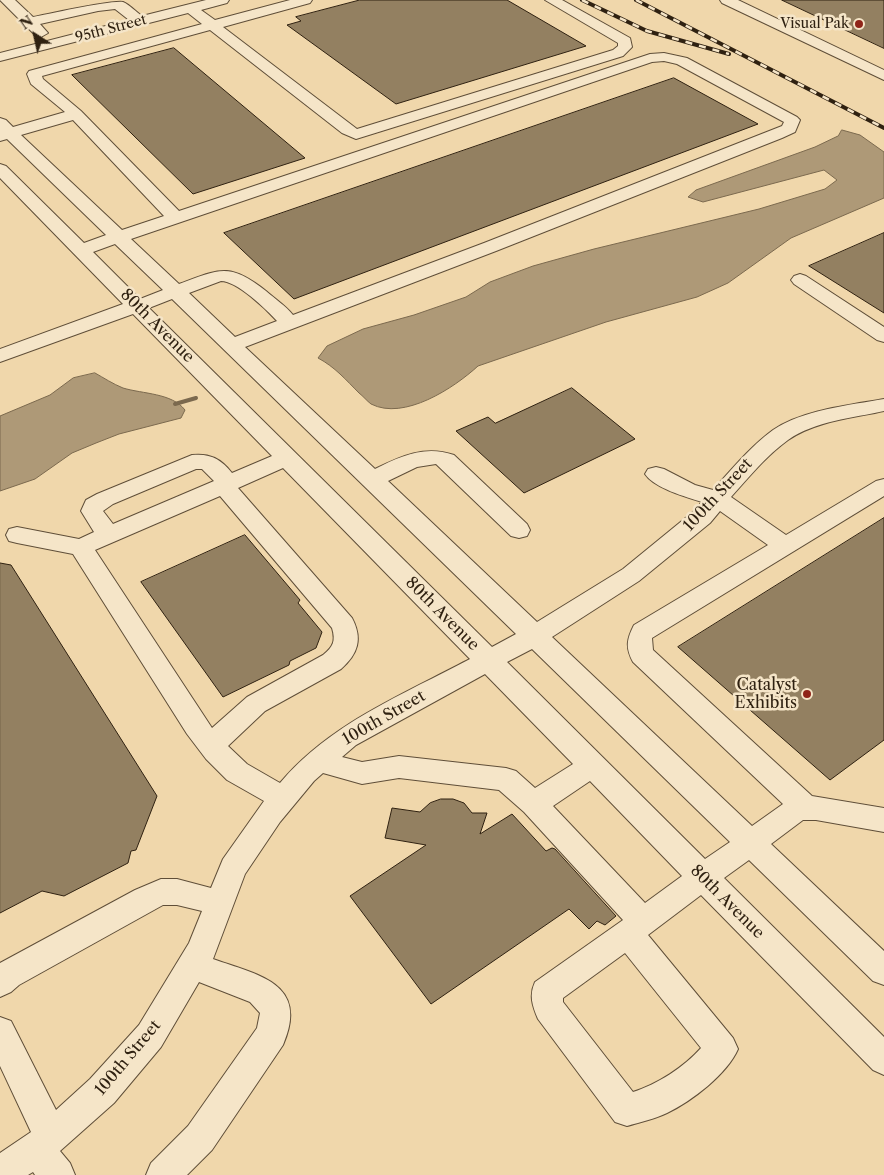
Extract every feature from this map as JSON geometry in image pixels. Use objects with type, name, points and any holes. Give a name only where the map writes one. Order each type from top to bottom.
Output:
[{"type":"street","points":[[7,0],[54,44]]},
{"type":"street","name":"95th Street","points":[[0,57],[222,0]]},
{"type":"street","points":[[176,217],[76,114],[36,80],[34,74],[304,0]]},
{"type":"street","points":[[356,134],[618,52],[626,47],[625,41],[552,0]]},
{"type":"street","points":[[728,0],[884,76]]},
{"type":"street","points":[[30,22],[98,6],[118,5],[140,21]]},
{"type":"street","points":[[190,8],[348,130],[377,150]]},
{"type":"street","points":[[80,250],[650,58],[664,57],[682,61],[792,120],[789,129],[776,135],[499,244],[288,322],[232,345]]},
{"type":"street","points":[[3,131],[76,114]]},
{"type":"street","points":[[3,131],[232,345],[884,970]]},
{"type":"street","name":"80th Avenue","points":[[0,169],[884,1059]]},
{"type":"street","points":[[0,356],[219,276],[231,276],[244,282],[284,316],[288,322]]},
{"type":"street","points":[[800,280],[884,336]]},
{"type":"street","name":"100th Street","points":[[0,1173],[43,1143],[102,1091],[150,1036],[201,951],[233,868],[270,814],[304,773],[320,759],[347,737],[534,636],[632,575],[702,517],[756,455],[782,434],[805,423],[833,415],[884,405]]},
{"type":"street","points":[[372,480],[421,458],[439,456],[446,460],[519,530]]},
{"type":"street","points":[[16,535],[81,547],[287,458]]},
{"type":"street","points":[[108,535],[92,510],[94,505],[192,462],[203,460],[212,463],[226,484],[344,624],[347,634],[346,647],[338,658],[317,672],[276,691],[255,705],[211,746]]},
{"type":"street","points":[[656,474],[687,490],[718,499],[784,546]]},
{"type":"street","points":[[807,809],[642,654],[638,647],[638,640],[643,632],[884,486]]},
{"type":"street","points":[[81,547],[196,727],[211,746],[237,772],[283,798]]},
{"type":"street","points":[[320,759],[340,768],[362,773],[399,766],[506,778],[534,804],[635,927],[722,1049],[704,1069],[657,1101],[627,1110],[550,1008],[546,992],[635,927],[703,877],[750,842],[797,810],[816,808],[884,820]]},
{"type":"street","points":[[534,804],[592,766]]},
{"type":"street","points":[[0,982],[17,970],[161,892],[177,892],[220,903]]},
{"type":"street","points":[[164,1175],[200,1138],[272,1034],[276,1009],[261,991],[193,966]]},
{"type":"street","points":[[0,1032],[43,1143],[58,1175]]},
{"type":"shaded area","points":[[842,130],[860,135],[884,152],[884,198],[791,238],[728,283],[697,297],[606,322],[478,366],[456,384],[428,400],[398,408],[384,408],[371,404],[335,370],[318,358],[327,346],[363,329],[414,315],[466,297],[490,282],[533,266],[594,249],[759,209],[825,189],[837,180],[824,170],[703,202],[688,197],[696,190],[815,147],[838,136]]},
{"type":"shaded area","points":[[95,373],[123,388],[173,400],[185,410],[181,418],[119,434],[72,453],[35,479],[0,491],[0,416],[50,395],[73,378]]},
{"type":"building","points":[[360,0],[507,0],[586,46],[396,104],[287,25],[301,21],[296,17]]},
{"type":"building","name":"Visual Pak","points":[[782,0],[884,0],[884,48]]},
{"type":"building","points":[[174,48],[305,158],[193,194],[72,75]]},
{"type":"building","points":[[674,78],[758,124],[294,299],[224,233]]},
{"type":"building","points":[[884,233],[884,313],[809,266]]},
{"type":"building","points":[[572,388],[635,439],[524,493],[456,431],[488,417],[495,423]]},
{"type":"building","name":"Catalyst Exhibits","points":[[884,518],[884,740],[830,780],[678,647]]},
{"type":"building","points":[[245,535],[300,600],[298,603],[322,632],[316,648],[290,661],[289,665],[223,697],[141,582]]},
{"type":"building","points":[[0,563],[11,565],[157,796],[136,850],[131,851],[128,863],[64,896],[42,891],[0,913]]},
{"type":"building","points":[[441,799],[453,799],[464,803],[472,813],[487,813],[480,834],[512,814],[546,851],[552,848],[555,849],[616,916],[605,925],[597,921],[589,929],[569,909],[431,1004],[350,896],[426,845],[385,838],[392,808],[420,812],[430,803]]},
{"type":"waterway","points":[[175,404],[196,398]]},
{"type":"railway","points":[[582,0],[647,31],[729,54]]},
{"type":"railway","points":[[636,0],[884,128]]},
{"type":"place","name":"Visual Pak","points":[[859,24]]},
{"type":"place","name":"Catalyst Exhibits","points":[[807,694]]}]
